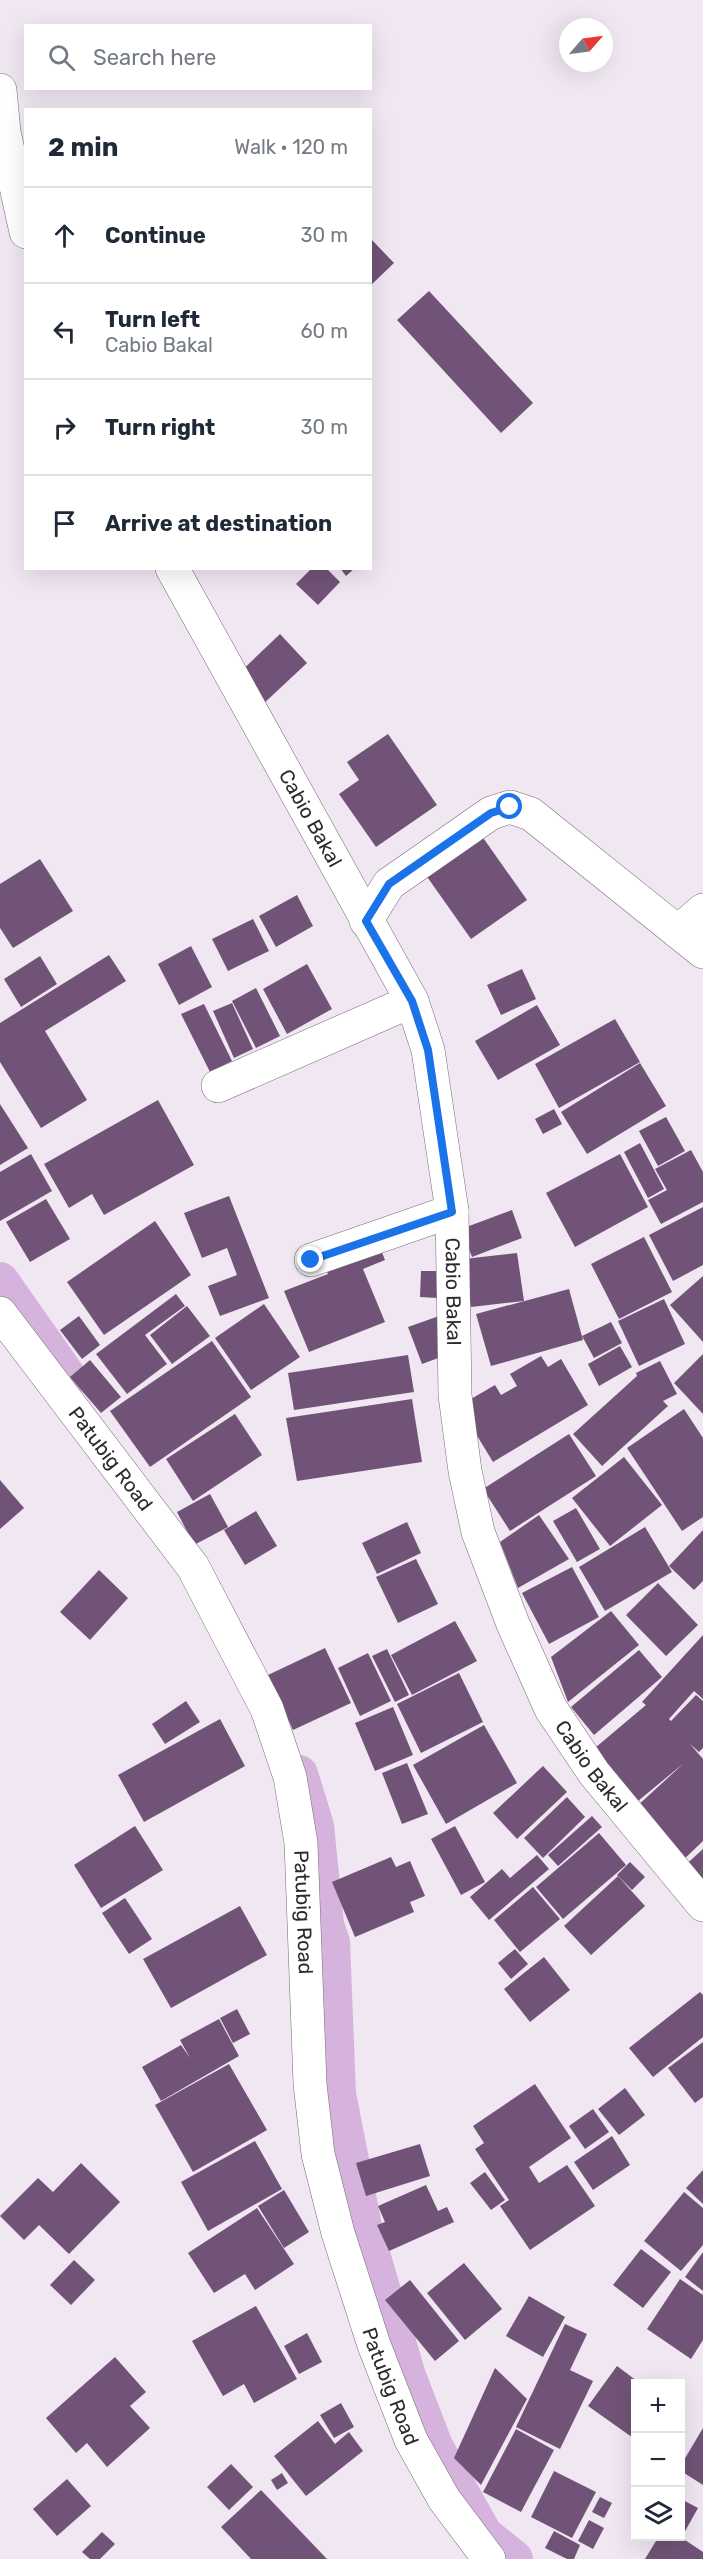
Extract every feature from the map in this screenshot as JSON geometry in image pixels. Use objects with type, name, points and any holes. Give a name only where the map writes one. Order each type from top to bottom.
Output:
[{"type":"street","points":[[0,90],[4,132],[24,223]]},
{"type":"street","name":"Cabio Bakal","points":[[173,570],[412,1001],[428,1050],[452,1212],[456,1395],[465,1471],[478,1532],[513,1624],[551,1709],[594,1773],[703,1905]]},
{"type":"street","points":[[366,921],[389,884],[491,813],[510,807],[531,814],[691,942],[703,910]]},
{"type":"street","points":[[218,1086],[412,1001]]},
{"type":"street","points":[[311,1260],[452,1212]]},
{"type":"street","name":"Patubig Road","points":[[0,1313],[193,1567],[267,1709],[290,1777],[301,1843],[310,2084],[318,2154],[336,2222],[374,2345],[411,2440],[444,2499],[489,2559]]},
{"type":"building","points":[[372,240],[394,263],[372,284]]},
{"type":"building","points":[[429,291],[533,403],[501,433],[397,320]]},
{"type":"building","points":[[310,570],[328,570],[340,582],[318,605],[296,584]]},
{"type":"building","points":[[342,570],[353,570],[346,576]]},
{"type":"building","points":[[280,634],[307,663],[261,706],[235,677]]},
{"type":"building","points":[[388,734],[437,805],[376,847],[339,794],[359,780],[347,762]]},
{"type":"building","points":[[479,832],[527,900],[471,939],[423,871]]},
{"type":"building","points":[[40,859],[73,911],[13,948],[0,928],[0,884]]},
{"type":"building","points":[[297,895],[313,926],[276,947],[259,916]]},
{"type":"building","points":[[253,919],[269,951],[228,971],[212,939]]},
{"type":"building","points":[[191,946],[212,987],[179,1005],[158,964]]},
{"type":"building","points":[[109,955],[126,981],[45,1031],[87,1100],[41,1128],[0,1062],[0,1023]]},
{"type":"building","points":[[40,956],[57,984],[21,1007],[4,979]]},
{"type":"building","points":[[307,964],[332,1009],[287,1034],[263,989]]},
{"type":"building","points":[[522,969],[536,999],[501,1015],[487,985]]},
{"type":"building","points":[[256,988],[280,1036],[256,1048],[232,1001]]},
{"type":"building","points":[[232,1003],[253,1049],[234,1058],[213,1011]]},
{"type":"building","points":[[204,1004],[232,1061],[210,1072],[181,1014]]},
{"type":"building","points":[[537,1005],[560,1045],[498,1080],[475,1041]]},
{"type":"building","points":[[615,1019],[640,1062],[559,1108],[535,1064]]},
{"type":"building","points":[[640,1063],[666,1106],[587,1154],[561,1112]]},
{"type":"building","points":[[158,1100],[194,1165],[104,1215],[92,1194],[69,1208],[44,1164]]},
{"type":"building","points":[[0,1104],[28,1148],[0,1165]]},
{"type":"building","points":[[554,1109],[562,1124],[543,1134],[535,1119]]},
{"type":"building","points":[[666,1117],[685,1151],[658,1166],[639,1131]]},
{"type":"building","points":[[640,1143],[664,1189],[648,1198],[624,1152]]},
{"type":"building","points":[[691,1150],[703,1172],[703,1202],[661,1224],[648,1200],[667,1190],[655,1169]]},
{"type":"building","points":[[31,1154],[52,1191],[0,1221],[0,1172]]},
{"type":"building","points":[[620,1154],[648,1207],[575,1247],[546,1193]]},
{"type":"building","points":[[229,1196],[269,1298],[220,1316],[208,1286],[237,1275],[227,1248],[202,1258],[184,1213]]},
{"type":"building","points":[[46,1199],[70,1239],[30,1262],[6,1222]]},
{"type":"building","points":[[703,1207],[703,1265],[673,1281],[649,1235]]},
{"type":"building","points":[[512,1210],[522,1238],[472,1257],[461,1229]]},
{"type":"building","points":[[155,1221],[191,1275],[104,1335],[67,1282]]},
{"type":"building","points":[[644,1237],[672,1292],[619,1319],[591,1264]]},
{"type":"building","points":[[377,1240],[385,1260],[363,1269],[385,1322],[309,1352],[284,1291],[328,1274],[323,1262]]},
{"type":"building","points":[[517,1253],[524,1301],[471,1307],[464,1259]]},
{"type":"building","points":[[421,1271],[439,1271],[437,1298],[420,1297]]},
{"type":"building","points":[[703,1276],[703,1342],[670,1305]]},
{"type":"building","points":[[569,1289],[583,1340],[491,1366],[476,1314]]},
{"type":"building","points":[[176,1294],[185,1306],[145,1335],[167,1364],[127,1394],[96,1354]]},
{"type":"building","points":[[664,1299],[685,1344],[639,1366],[618,1321]]},
{"type":"building","points":[[264,1304],[300,1357],[251,1390],[215,1338]]},
{"type":"building","points":[[187,1306],[210,1336],[172,1364],[150,1335]]},
{"type":"building","points":[[79,1316],[100,1345],[82,1359],[60,1330]]},
{"type":"building","points":[[439,1316],[452,1353],[422,1364],[408,1327]]},
{"type":"building","points":[[611,1322],[622,1343],[594,1358],[582,1336]]},
{"type":"building","points":[[212,1341],[251,1397],[150,1467],[110,1411]]},
{"type":"building","points":[[620,1346],[632,1367],[599,1386],[588,1364]]},
{"type":"building","points":[[703,1354],[703,1414],[674,1383]]},
{"type":"building","points":[[408,1355],[414,1392],[294,1410],[288,1373]]},
{"type":"building","points":[[541,1356],[548,1367],[561,1359],[588,1405],[493,1462],[459,1406],[495,1385],[501,1395],[517,1386],[510,1374]]},
{"type":"building","points":[[90,1360],[121,1397],[101,1413],[70,1377]]},
{"type":"building","points":[[660,1361],[677,1394],[663,1401],[668,1406],[602,1466],[573,1434],[637,1376],[636,1373]]},
{"type":"building","points":[[412,1399],[422,1462],[297,1481],[286,1418]]},
{"type":"building","points":[[684,1409],[703,1438],[703,1517],[682,1531],[627,1448]]},
{"type":"building","points":[[235,1414],[262,1455],[193,1501],[166,1459]]},
{"type":"building","points":[[569,1434],[596,1476],[510,1531],[483,1489]]},
{"type":"building","points":[[624,1457],[662,1505],[610,1546],[572,1498]]},
{"type":"building","points":[[0,1480],[24,1508],[0,1529]]},
{"type":"building","points":[[210,1494],[228,1527],[194,1545],[177,1512]]},
{"type":"building","points":[[576,1508],[600,1549],[577,1562],[553,1521]]},
{"type":"building","points":[[256,1511],[277,1546],[245,1565],[224,1530]]},
{"type":"building","points":[[539,1515],[569,1559],[518,1588],[500,1542]]},
{"type":"building","points":[[407,1522],[421,1553],[377,1574],[362,1543]]},
{"type":"building","points":[[645,1527],[672,1572],[605,1611],[579,1567]]},
{"type":"building","points":[[703,1530],[703,1581],[694,1590],[669,1566]]},
{"type":"building","points":[[416,1559],[438,1604],[398,1623],[376,1577]]},
{"type":"building","points":[[572,1567],[599,1617],[549,1644],[522,1593]]},
{"type":"building","points":[[99,1570],[128,1598],[90,1640],[60,1612]]},
{"type":"building","points":[[658,1583],[698,1625],[666,1656],[626,1615]]},
{"type":"building","points":[[611,1611],[639,1645],[568,1702],[551,1657]]},
{"type":"building","points":[[455,1621],[477,1661],[412,1695],[391,1655]]},
{"type":"building","points":[[703,1635],[703,1699],[694,1691],[669,1719],[671,1721],[696,1695],[703,1701],[703,1748],[699,1752],[690,1744],[703,1759],[703,1841],[679,1864],[635,1808],[684,1763],[632,1806],[589,1753],[646,1705],[642,1702]]},
{"type":"building","points":[[325,1648],[351,1703],[293,1730],[268,1675]]},
{"type":"building","points":[[387,1649],[409,1695],[395,1702],[372,1656]]},
{"type":"building","points":[[639,1650],[662,1677],[594,1735],[571,1707]]},
{"type":"building","points":[[368,1653],[391,1701],[360,1716],[338,1668]]},
{"type":"building","points":[[459,1673],[483,1722],[421,1753],[397,1704]]},
{"type":"building","points":[[186,1701],[200,1722],[165,1744],[152,1724]]},
{"type":"building","points":[[393,1707],[413,1755],[375,1771],[355,1723]]},
{"type":"building","points":[[220,1719],[245,1766],[144,1822],[118,1775]]},
{"type":"building","points":[[484,1725],[517,1783],[446,1824],[413,1765]]},
{"type":"building","points":[[407,1763],[428,1814],[402,1824],[382,1773]]},
{"type":"building","points":[[543,1766],[567,1792],[517,1839],[493,1813]]},
{"type":"building","points":[[567,1797],[585,1817],[543,1858],[524,1838]]},
{"type":"building","points":[[592,1816],[602,1827],[558,1866],[548,1855]]},
{"type":"building","points":[[135,1826],[163,1870],[101,1908],[74,1865]]},
{"type":"building","points":[[455,1826],[485,1882],[461,1895],[431,1839]]},
{"type":"building","points":[[599,1833],[626,1865],[563,1919],[536,1887]]},
{"type":"building","points":[[703,1849],[703,1894],[681,1869]]},
{"type":"building","points":[[537,1855],[549,1869],[489,1920],[470,1897],[502,1869],[510,1878]]},
{"type":"building","points":[[391,1857],[396,1867],[410,1861],[425,1896],[410,1902],[414,1912],[355,1937],[332,1882]]},
{"type":"building","points":[[630,1862],[645,1877],[632,1890],[617,1875]]},
{"type":"building","points":[[618,1876],[645,1906],[591,1955],[564,1926]]},
{"type":"building","points":[[533,1887],[560,1919],[520,1952],[494,1920]]},
{"type":"building","points":[[125,1898],[152,1939],[129,1954],[102,1913]]},
{"type":"building","points":[[240,1906],[267,1955],[171,2008],[143,1959]]},
{"type":"building","points":[[515,1949],[528,1964],[511,1979],[498,1963]]},
{"type":"building","points":[[544,1957],[570,1990],[530,2022],[504,1989]]},
{"type":"building","points":[[700,1992],[703,1995],[703,2037],[653,2077],[629,2048]]},
{"type":"building","points":[[237,2009],[250,2034],[233,2043],[220,2018]]},
{"type":"building","points":[[219,2019],[239,2056],[161,2101],[142,2067],[181,2045],[190,2058],[180,2040]]},
{"type":"building","points":[[703,2042],[703,2097],[695,2103],[668,2068]]},
{"type":"building","points":[[229,2064],[267,2130],[193,2172],[155,2105]]},
{"type":"building","points":[[535,2084],[571,2138],[529,2167],[539,2183],[567,2165],[595,2206],[530,2250],[500,2206],[509,2200],[475,2149],[484,2143],[473,2126]]},
{"type":"building","points":[[625,2088],[645,2115],[619,2135],[598,2109]]},
{"type":"building","points":[[593,2109],[609,2132],[585,2149],[569,2126]]},
{"type":"building","points":[[612,2136],[630,2165],[593,2190],[574,2162]]},
{"type":"building","points":[[255,2141],[282,2189],[208,2231],[181,2182]]},
{"type":"building","points":[[420,2144],[430,2176],[366,2196],[356,2163]]},
{"type":"building","points":[[81,2163],[120,2202],[69,2254],[39,2225],[24,2240],[0,2216],[38,2178],[53,2192]]},
{"type":"building","points":[[703,2170],[703,2204],[686,2188]]},
{"type":"building","points":[[485,2172],[505,2200],[491,2210],[470,2183]]},
{"type":"building","points":[[426,2185],[438,2211],[447,2207],[454,2222],[389,2251],[377,2225],[385,2222],[378,2206]]},
{"type":"building","points":[[284,2190],[309,2232],[284,2248],[258,2206]]},
{"type":"building","points":[[684,2192],[703,2208],[703,2245],[681,2271],[644,2241]]},
{"type":"building","points":[[257,2208],[294,2264],[255,2290],[245,2274],[214,2293],[188,2253]]},
{"type":"building","points":[[641,2249],[671,2272],[643,2308],[613,2285]]},
{"type":"building","points":[[703,2252],[703,2291],[685,2277]]},
{"type":"building","points":[[74,2260],[95,2280],[71,2305],[50,2285]]},
{"type":"building","points":[[464,2263],[502,2309],[465,2340],[427,2293]]},
{"type":"building","points":[[680,2279],[703,2295],[703,2340],[691,2359],[647,2329]]},
{"type":"building","points":[[410,2280],[459,2341],[435,2361],[385,2300]]},
{"type":"building","points":[[529,2296],[565,2317],[543,2357],[506,2336]]},
{"type":"building","points":[[256,2306],[297,2379],[254,2403],[244,2384],[223,2396],[192,2341]]},
{"type":"building","points":[[565,2324],[587,2334],[570,2370],[593,2381],[560,2449],[516,2427]]},
{"type":"building","points":[[307,2333],[322,2362],[299,2374],[284,2346]]},
{"type":"building","points":[[115,2357],[146,2392],[130,2406],[150,2428],[107,2467],[87,2443],[76,2453],[46,2418]]},
{"type":"building","points":[[617,2366],[634,2379],[631,2379],[631,2436],[588,2406]]},
{"type":"building","points":[[495,2368],[527,2399],[481,2485],[454,2458]]},
{"type":"building","points":[[341,2403],[354,2427],[334,2438],[320,2415]]},
{"type":"building","points":[[318,2421],[335,2444],[349,2432],[363,2451],[306,2496],[274,2456]]},
{"type":"building","points":[[703,2428],[703,2485],[685,2474],[685,2458]]},
{"type":"building","points":[[516,2429],[554,2450],[521,2512],[483,2492]]},
{"type":"building","points":[[231,2464],[253,2487],[229,2510],[207,2487]]},
{"type":"building","points":[[554,2471],[596,2492],[572,2538],[531,2517]]},
{"type":"building","points":[[282,2473],[288,2483],[277,2490],[271,2480]]},
{"type":"building","points":[[67,2479],[91,2506],[57,2536],[33,2509]]},
{"type":"building","points":[[261,2490],[327,2559],[251,2559],[221,2527]]},
{"type":"building","points":[[600,2497],[612,2503],[604,2518],[592,2512]]},
{"type":"building","points":[[685,2501],[698,2508],[685,2531]]},
{"type":"building","points":[[589,2520],[604,2528],[593,2549],[578,2541]]},
{"type":"building","points":[[554,2531],[580,2545],[574,2559],[567,2559],[545,2548]]},
{"type":"building","points":[[102,2532],[115,2544],[100,2559],[90,2559],[82,2552]]},
{"type":"building","points":[[685,2540],[703,2552],[703,2559],[645,2559],[656,2541]]},
{"type":"waterway","points":[[0,1281],[68,1378]]},
{"type":"waterway","points":[[299,1774],[315,1826],[325,1925],[331,1942],[337,2094],[363,2227],[407,2376],[434,2446],[484,2535],[514,2559]]},
{"type":"route","points":[[311,1260],[452,1212],[428,1050],[412,1001],[366,921],[389,884],[491,813],[510,807]]}]
